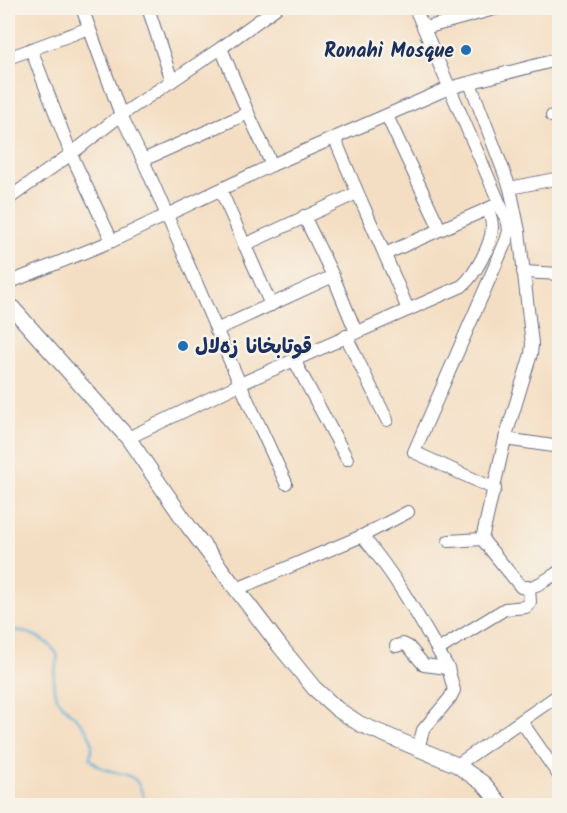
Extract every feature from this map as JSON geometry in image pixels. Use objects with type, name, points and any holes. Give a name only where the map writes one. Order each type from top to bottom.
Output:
[{"type":"main road","points":[[8,303],[128,438],[189,526],[307,679],[337,709],[360,724],[457,765],[484,784],[502,806]]},
{"type":"street","points":[[82,8],[121,115],[286,483]]},
{"type":"street","points":[[148,8],[172,81]]},
{"type":"street","points":[[8,182],[10,197],[121,115],[276,8]]},
{"type":"street","points":[[415,8],[449,88],[493,206],[508,223],[509,231],[414,452],[495,489]]},
{"type":"street","points":[[425,28],[498,8]]},
{"type":"street","points":[[8,58],[89,28]]},
{"type":"street","points":[[221,48],[272,165]]},
{"type":"street","points":[[31,49],[71,154],[112,241]]},
{"type":"street","points":[[8,283],[112,241],[272,165],[449,88],[560,59]]},
{"type":"street","points":[[470,83],[510,189],[519,231],[532,344],[531,354],[504,439],[483,538]]},
{"type":"street","points":[[143,160],[248,113]]},
{"type":"street","points":[[387,116],[440,229]]},
{"type":"street","points":[[335,139],[408,310]]},
{"type":"street","points":[[510,189],[560,178]]},
{"type":"street","points":[[221,191],[271,305]]},
{"type":"street","points":[[244,245],[357,193]]},
{"type":"street","points":[[385,254],[493,206]]},
{"type":"street","points":[[128,438],[240,384],[449,292],[469,280],[475,272],[491,234],[493,206]]},
{"type":"street","points":[[304,216],[333,276],[351,334],[387,420]]},
{"type":"street","points":[[523,272],[560,274]]},
{"type":"street","points":[[216,330],[333,276]]},
{"type":"street","points":[[294,360],[347,459]]},
{"type":"street","points":[[504,439],[560,447]]},
{"type":"street","points":[[237,589],[362,536],[408,512]]},
{"type":"street","points":[[362,536],[375,551],[438,650],[448,668],[454,690],[423,730],[418,749]]},
{"type":"street","points":[[449,541],[483,538]]},
{"type":"street","points":[[483,538],[521,587],[529,588],[560,572]]},
{"type":"street","points":[[438,650],[505,609],[526,607],[530,602],[529,588]]},
{"type":"street","points":[[396,646],[403,644],[409,647],[424,665],[448,668]]},
{"type":"street","points":[[457,765],[560,694]]},
{"type":"street","points":[[521,722],[560,777]]},
{"type":"waterway","points":[[8,629],[36,636],[54,650],[58,656],[54,690],[62,704],[86,728],[92,746],[90,758],[101,768],[133,778],[143,794],[146,806]]},
{"type":"place","name":"Ronahi Mosque","points":[[466,50]]},
{"type":"place","name":"قوتابخانا زەلال","points":[[183,346]]}]
